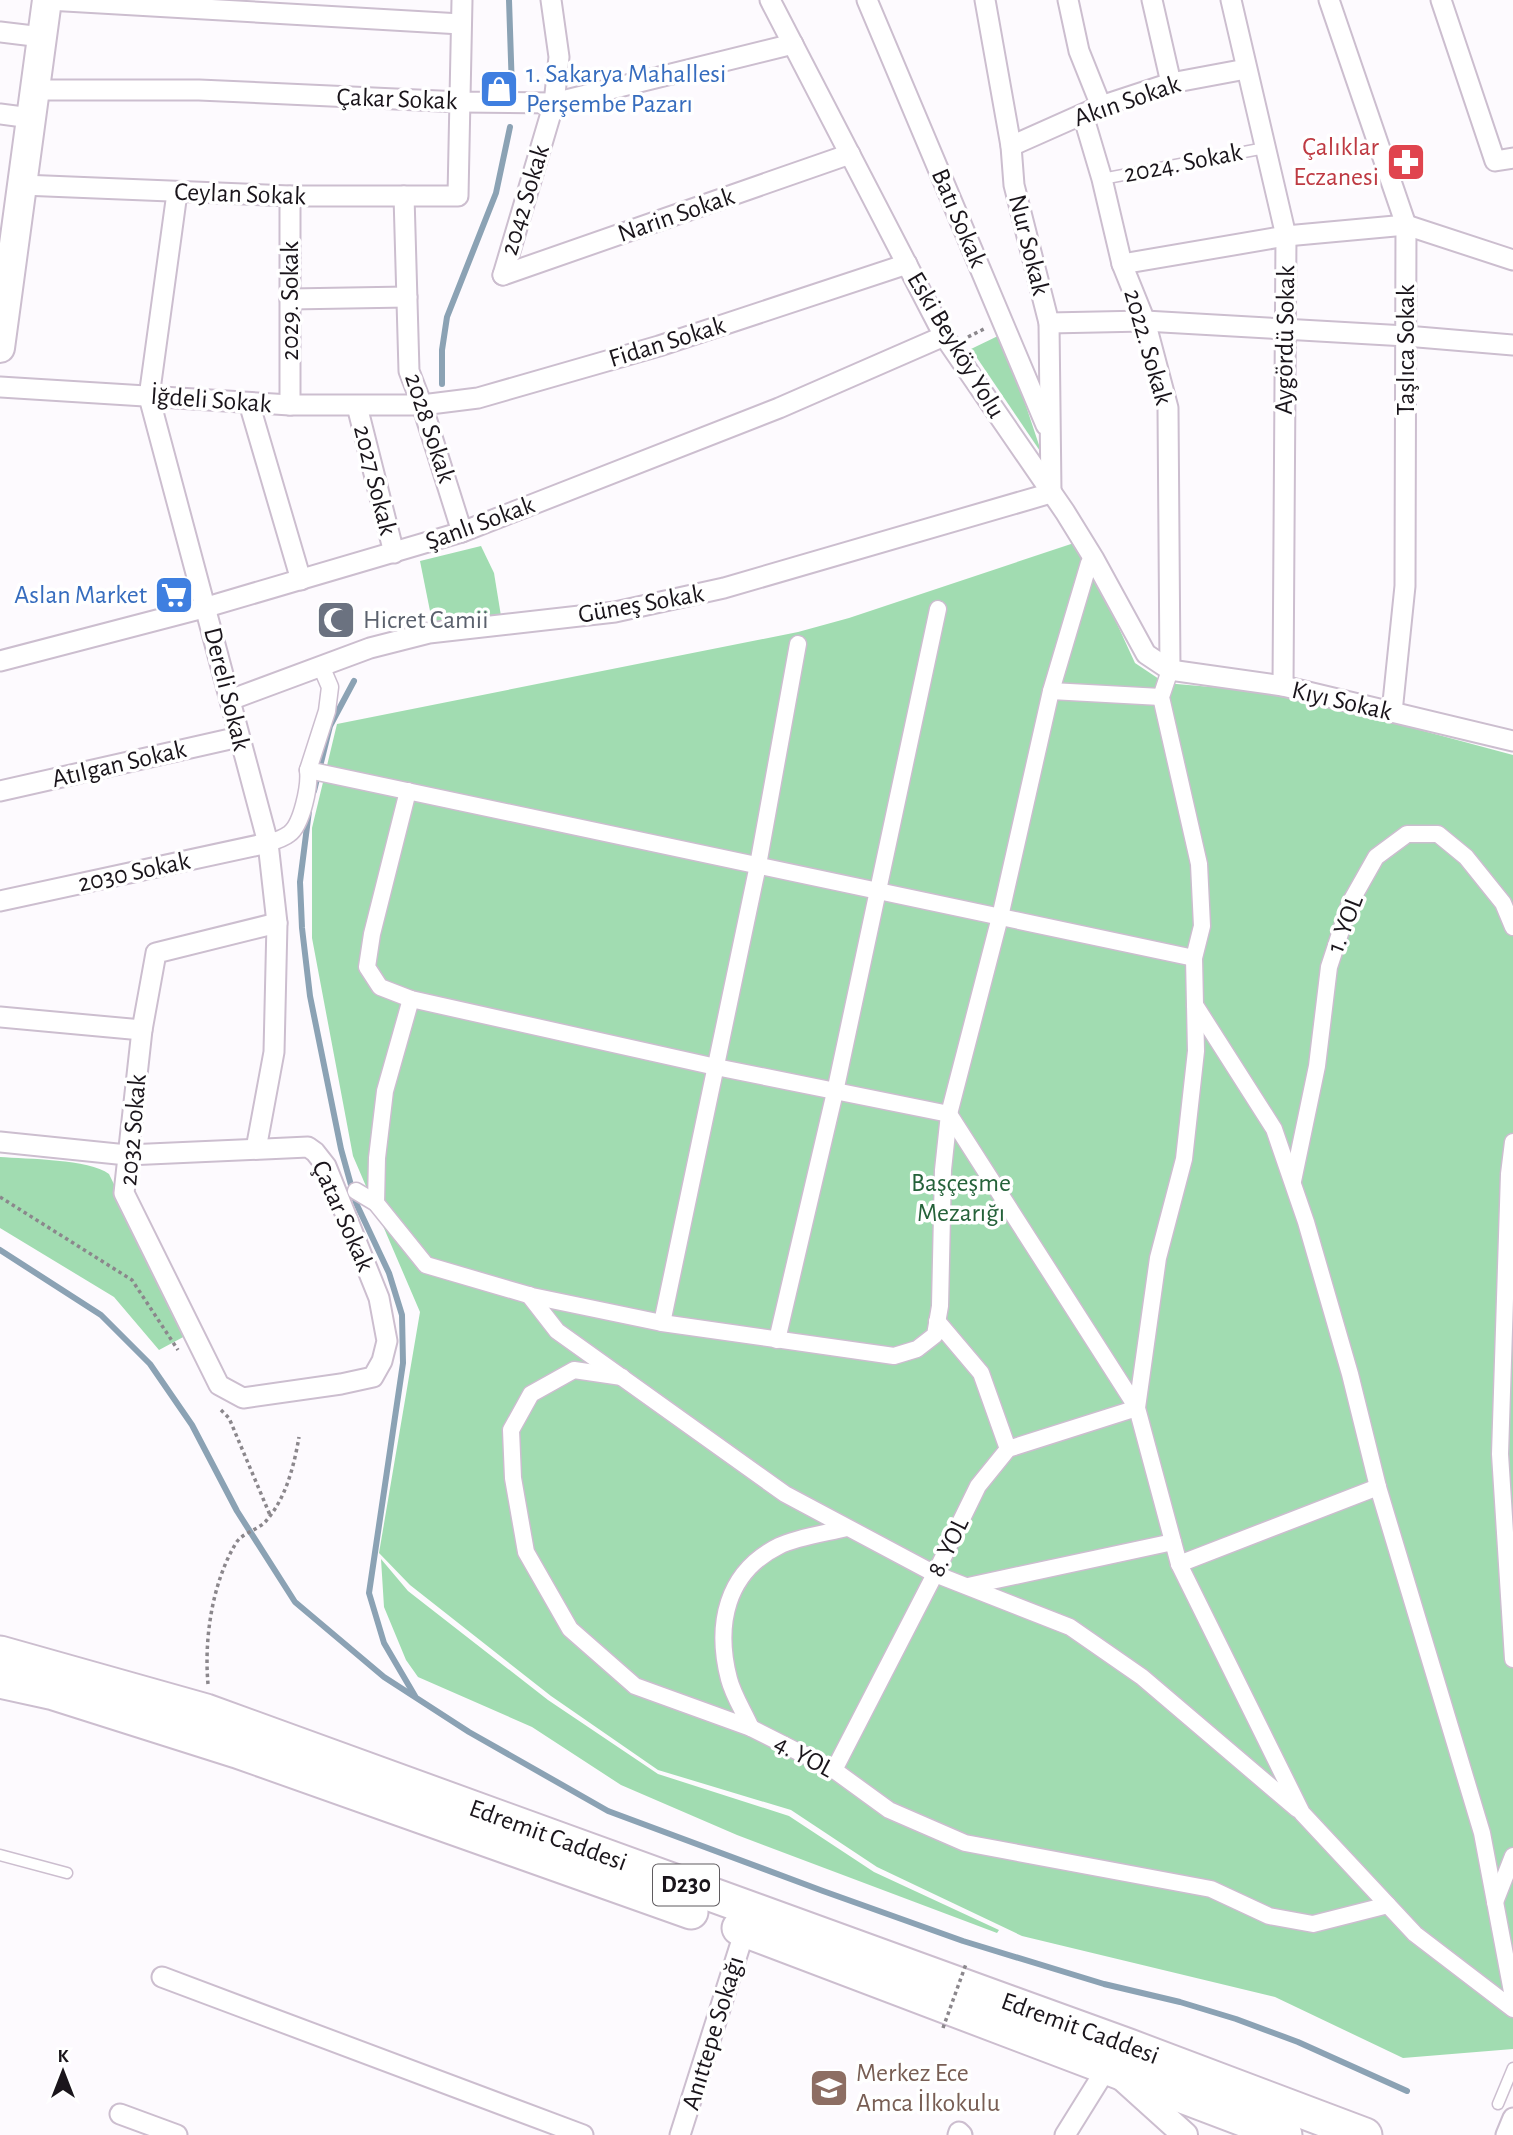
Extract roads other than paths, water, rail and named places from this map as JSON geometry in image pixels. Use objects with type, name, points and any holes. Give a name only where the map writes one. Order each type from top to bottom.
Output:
[{"type":"highway","name":"Edremit Caddesi","points":[[0,1653],[206,1711],[1129,2046],[1365,2135]]},
{"type":"highway","name":"Edremit Caddesi","points":[[0,1681],[54,1693],[237,1751],[745,1930],[1285,2135]]},
{"type":"main road","points":[[0,348],[47,0]]},
{"type":"street","points":[[47,0],[336,8],[461,24]]},
{"type":"street","points":[[461,102],[462,0]]},
{"type":"street","name":"2042 Sokak","points":[[502,275],[554,103],[559,57],[551,0]]},
{"type":"street","name":"Eski Beyköy Yolu","points":[[770,0],[947,341],[1094,559],[1146,654],[1170,670]]},
{"type":"street","name":"Batı Sokak","points":[[867,0],[1050,436]]},
{"type":"street","name":"Nur Sokak","points":[[985,0],[1011,146],[1014,185],[1049,323],[1051,493]]},
{"type":"street","points":[[1068,0],[1079,51],[1101,106]]},
{"type":"street","points":[[1152,0],[1171,83]]},
{"type":"street","name":"Aygördü Sokak","points":[[1231,0],[1286,236],[1283,686]]},
{"type":"street","name":"Taşlıca Sokak","points":[[1329,0],[1406,225],[1405,586],[1392,712]]},
{"type":"street","points":[[1441,0],[1495,161],[1513,158]]},
{"type":"street","points":[[0,32],[42,37]]},
{"type":"street","name":"Çakar Sokak","points":[[35,90],[199,90],[461,102],[554,103],[793,44]]},
{"type":"street","name":"Akın Sokak","points":[[1011,146],[1101,106],[1171,83],[1246,69]]},
{"type":"street","name":"Ceylan Sokak","points":[[22,185],[290,196],[458,196],[461,102]]},
{"type":"street","points":[[0,114],[31,118]]},
{"type":"street","name":"2022. Sokak","points":[[1083,115],[1102,179],[1122,264],[1145,321],[1168,408],[1170,670]]},
{"type":"street","name":"Narin Sokak","points":[[502,275],[850,155]]},
{"type":"street","name":"Dereli Sokak","points":[[177,192],[149,397],[268,843],[277,923],[274,1052],[256,1149]]},
{"type":"street","name":"2029. Sokak","points":[[290,196],[290,405]]},
{"type":"street","name":"2028 Sokak","points":[[404,196],[409,371],[462,532]]},
{"type":"street","points":[[1122,264],[1286,236],[1406,225],[1513,260]]},
{"type":"street","name":"Fidan Sokak","points":[[422,405],[478,398],[659,346],[907,264]]},
{"type":"street","points":[[290,299],[407,297]]},
{"type":"street","points":[[1049,323],[1145,321],[1513,345]]},
{"type":"street","name":"Şanlı Sokak","points":[[0,661],[207,607],[462,532],[947,341]]},
{"type":"street","name":"İğdeli Sokak","points":[[0,387],[290,405],[422,405]]},
{"type":"street","points":[[249,403],[301,580]]},
{"type":"street","name":"2027 Sokak","points":[[357,407],[394,553]]},
{"type":"street","name":"Güneş Sokak","points":[[230,699],[370,648],[429,633],[615,612],[724,588],[1051,493]]},
{"type":"street","points":[[356,1191],[376,1203],[426,1265],[529,1295],[662,1323],[894,1356],[917,1349],[935,1335],[940,1306],[943,1170],[949,1114],[1000,917],[1051,691],[1089,563]]},
{"type":"street","points":[[778,1340],[835,1092],[938,609]]},
{"type":"street","points":[[662,1323],[758,865],[798,644]]},
{"type":"street","points":[[268,843],[290,834],[299,822],[309,780],[316,771],[330,687],[321,666]]},
{"type":"street","points":[[1137,1408],[1158,1258],[1184,1158],[1196,1051],[1194,958],[1202,926],[1199,864],[1161,697],[1170,670]]},
{"type":"street","name":"Kıyı Sokak","points":[[1170,670],[1283,686],[1513,741]]},
{"type":"street","points":[[1051,691],[1161,697]]},
{"type":"street","name":"Atılgan Sokak","points":[[0,792],[239,737]]},
{"type":"street","points":[[316,771],[1194,958]]},
{"type":"street","points":[[408,791],[372,934],[367,967],[380,987],[411,999],[716,1067],[949,1114],[1137,1408],[1179,1563],[1302,1813]]},
{"type":"street","name":"1. YOL","points":[[1292,1183],[1317,1066],[1329,967],[1350,903],[1376,857],[1408,834],[1438,834],[1466,857],[1503,903],[1513,927]]},
{"type":"street","name":"2030 Sokak","points":[[0,901],[268,843]]},
{"type":"street","name":"2032 Sokak","points":[[243,1398],[219,1385],[124,1193],[142,1030],[156,954],[277,923]]},
{"type":"street","points":[[376,1203],[377,1158],[385,1091],[411,999]]},
{"type":"street","points":[[1195,1004],[1274,1129],[1292,1183],[1350,1374],[1378,1487],[1482,1833],[1513,1997]]},
{"type":"street","points":[[0,1017],[142,1030]]},
{"type":"street","name":"Çatar Sokak","points":[[0,1142],[127,1155],[308,1147],[315,1152],[326,1166],[379,1298],[387,1341],[382,1361],[373,1377],[243,1398]]},
{"type":"street","points":[[1513,1142],[1509,1174],[1500,1454],[1513,1659]]},
{"type":"street","points":[[529,1295],[557,1331],[785,1494],[936,1574],[1070,1627],[1142,1677],[1302,1813],[1415,1934],[1513,2009]]},
{"type":"street","points":[[937,1321],[981,1373],[1008,1449],[1137,1408]]},
{"type":"street","name":"4. YOL","points":[[622,1377],[574,1370],[531,1394],[511,1430],[513,1478],[526,1552],[570,1629],[635,1686],[751,1728],[834,1770],[888,1810],[965,1843],[1211,1889],[1269,1916],[1313,1924],[1388,1905]]},
{"type":"street","name":"8. YOL","points":[[834,1770],[936,1574],[978,1486],[1008,1449]]},
{"type":"street","points":[[1179,1563],[1378,1487]]},
{"type":"street","points":[[751,1728],[729,1680],[723,1640],[727,1600],[749,1566],[780,1545],[847,1528]]},
{"type":"street","points":[[968,1587],[1173,1542]]},
{"type":"street","points":[[1494,1904],[1513,1856]]},
{"type":"street","name":"Anıttepe Sokağı","points":[[680,2135],[745,1930]]},
{"type":"street","points":[[162,1977],[583,2135]]},
{"type":"street","points":[[1065,2135],[1108,2066],[1185,2135]]},
{"type":"street","points":[[120,2115],[177,2135]]},
{"type":"street","points":[[1506,2135],[1513,2118]]},
{"type":"lane","name":"2024. Sokak","points":[[1102,179],[1265,148]]},
{"type":"lane","points":[[0,1855],[67,1873]]},
{"type":"lane","points":[[1497,2104],[1513,2068]]},
{"type":"waterway","points":[[509,0],[512,90]]},
{"type":"waterway","points":[[442,384],[442,350],[447,317],[496,193],[510,127]]},
{"type":"waterway","points":[[314,791],[330,726],[354,681]]},
{"type":"waterway","points":[[309,811],[300,882],[310,996],[341,1149],[356,1203],[389,1273],[402,1315],[403,1363],[369,1593],[384,1643],[415,1696]]},
{"type":"waterway","points":[[0,1250],[101,1315],[150,1364],[192,1425],[237,1511],[295,1602],[384,1677],[469,1732],[608,1811],[963,1941],[1104,1984],[1236,2019],[1298,2042],[1407,2091]]},
{"type":"place","name":"1. Sakarya Mahallesi Perşembe Pazarı","points":[[499,89]]},
{"type":"place","name":"Çalıklar Eczanesi","points":[[1406,162]]},
{"type":"place","name":"Aslan Market","points":[[174,595]]},
{"type":"place","name":"Hicret Camii","points":[[336,620]]},
{"type":"place","name":"Merkez Ece Amca İlkokulu","points":[[829,2088]]},
{"type":"park label","name":"Başçeşme Mezarığı","points":[[961,1198]]}]
